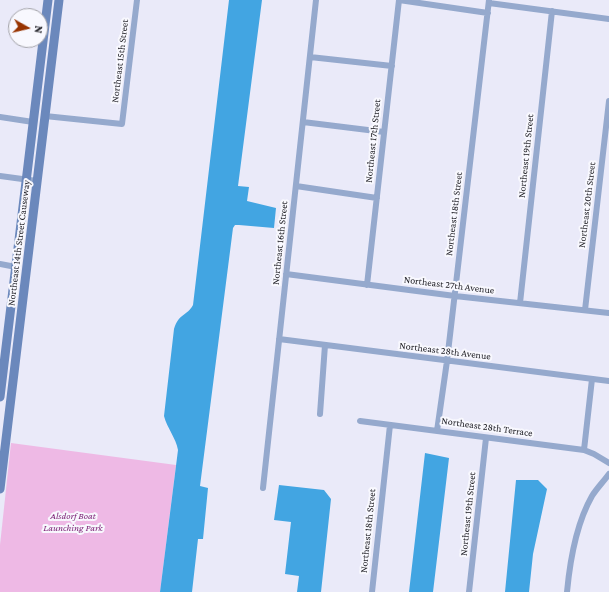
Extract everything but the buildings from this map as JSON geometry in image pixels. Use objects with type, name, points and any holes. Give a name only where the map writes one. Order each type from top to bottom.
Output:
[{"type":"main road","name":"Northeast 14th Street Causeway","points":[[0,397],[3,353],[16,266],[48,0]]},
{"type":"main road","name":"Northeast 14th Street Causeway","points":[[0,489],[2,451],[16,355],[59,0]]},
{"type":"main road","points":[[37,94],[41,113],[45,116]]},
{"type":"main road","points":[[16,266],[23,262],[28,255]]},
{"type":"street","name":"Northeast 15th Street","points":[[45,116],[122,124],[137,0]]},
{"type":"street","name":"Northeast 16th Street","points":[[263,488],[316,0]]},
{"type":"street","points":[[399,0],[488,13]]},
{"type":"street","name":"Northeast 17th Street","points":[[367,285],[399,0]]},
{"type":"street","points":[[489,1],[609,19]]},
{"type":"street","name":"Northeast 18th Street","points":[[437,431],[455,296],[489,1]]},
{"type":"street","name":"Northeast 19th Street","points":[[520,303],[552,11]]},
{"type":"street","points":[[310,57],[392,66]]},
{"type":"street","name":"Northeast 20th Street","points":[[585,310],[609,101]]},
{"type":"street","points":[[0,117],[34,122]]},
{"type":"street","points":[[303,122],[384,132]]},
{"type":"street","points":[[0,176],[37,181]]},
{"type":"street","points":[[296,186],[377,198]]},
{"type":"street","points":[[0,264],[16,266]]},
{"type":"street","name":"Northeast 27th Avenue","points":[[286,274],[455,296],[609,313]]},
{"type":"street","name":"Northeast 28th Avenue","points":[[279,339],[609,381]]},
{"type":"street","points":[[320,414],[325,345]]},
{"type":"street","points":[[3,353],[16,355]]},
{"type":"street","points":[[584,450],[592,379]]},
{"type":"street","name":"Northeast 28th Terrace","points":[[360,421],[584,450],[609,463]]},
{"type":"street","name":"Northeast 18th Street","points":[[372,592],[390,425]]},
{"type":"street","name":"Northeast 19th Street","points":[[469,592],[486,438]]},
{"type":"street","points":[[567,592],[569,568],[581,521],[592,496],[609,474]]},
{"type":"green space","name":"Alsdorf Boat Launching Park","points":[[11,443],[176,465],[160,592],[0,592],[0,545]]},
{"type":"water","points":[[229,0],[262,0],[238,186],[249,187],[247,201],[276,208],[274,228],[235,225],[233,228],[200,486],[208,488],[203,539],[198,539],[192,592],[160,592],[178,450],[164,416],[174,329],[178,320],[191,309],[193,305]]},
{"type":"water","points":[[425,453],[449,458],[433,592],[409,592]]},
{"type":"water","points":[[516,480],[538,480],[547,489],[533,554],[529,592],[505,592]]},
{"type":"water","points":[[279,485],[324,490],[331,499],[321,592],[297,592],[299,576],[285,574],[291,522],[274,520]]}]
